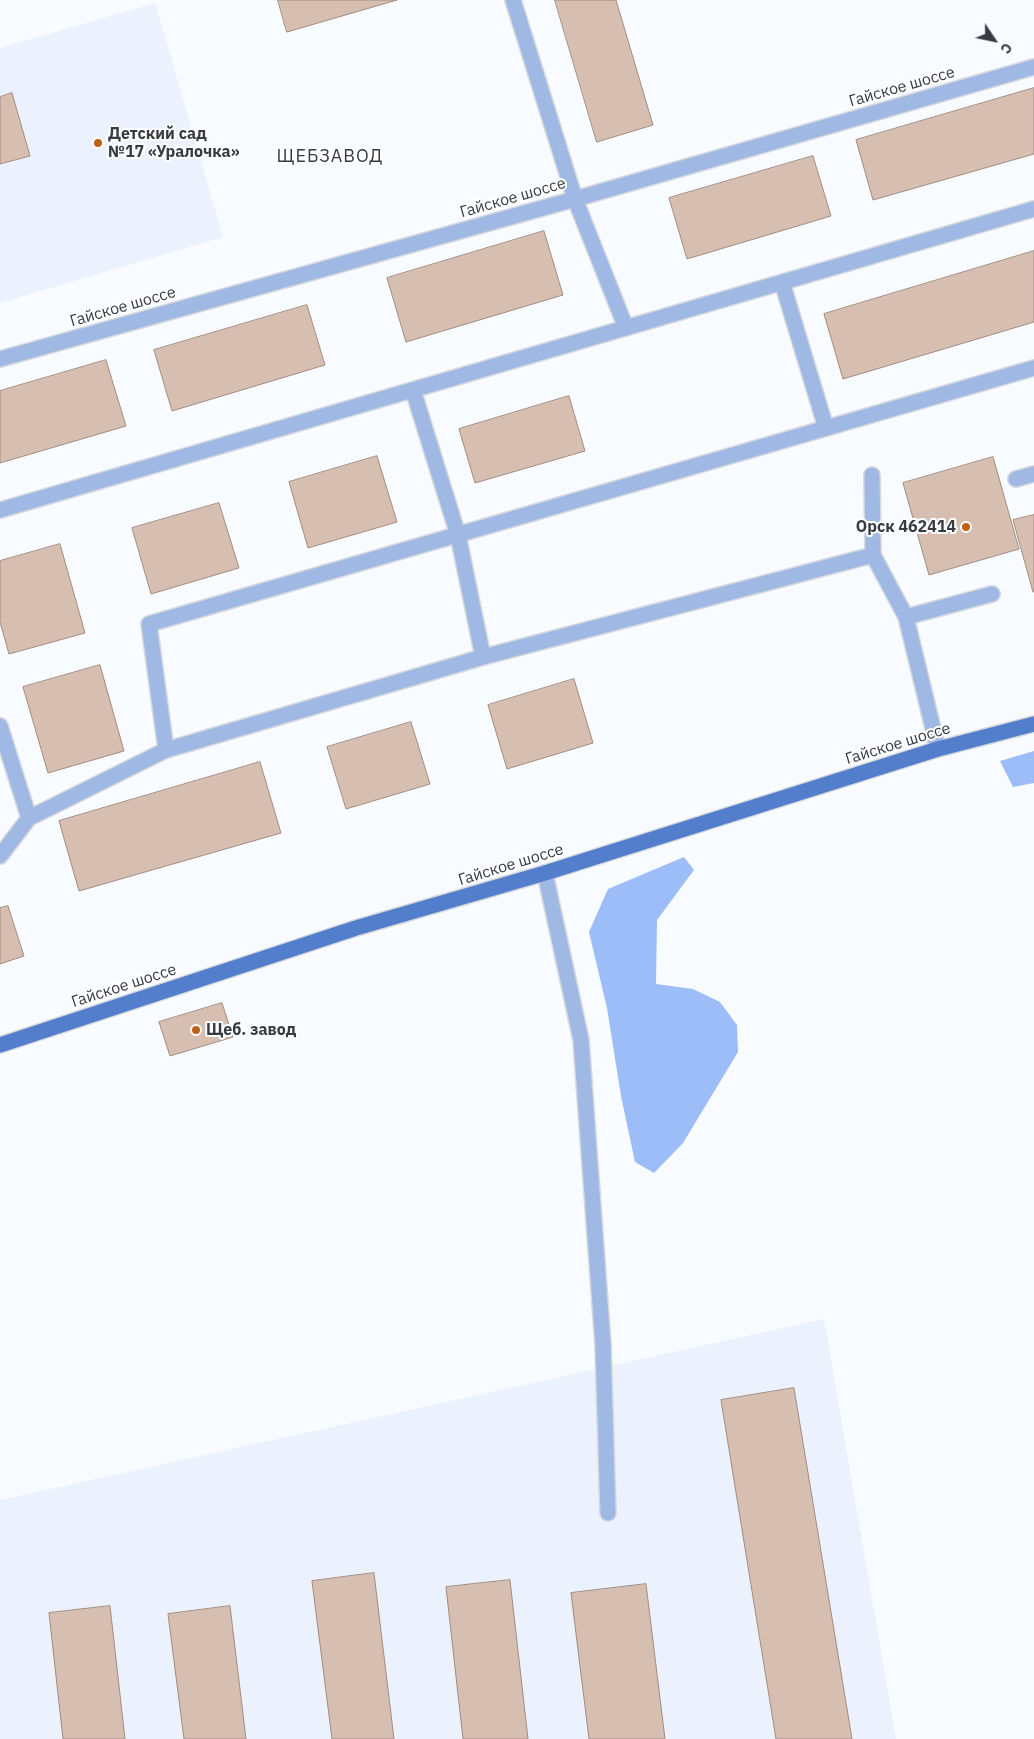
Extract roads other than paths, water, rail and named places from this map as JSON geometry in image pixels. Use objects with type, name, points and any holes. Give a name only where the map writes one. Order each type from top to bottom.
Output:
[{"type":"main road","name":"Гайское шоссе","points":[[0,1045],[356,928],[545,873],[938,749],[1034,724]]},
{"type":"street","points":[[513,0],[575,199],[626,328]]},
{"type":"street","name":"Гайское шоссе","points":[[0,359],[575,199],[1034,67]]},
{"type":"street","points":[[0,510],[1034,209]]},
{"type":"street","points":[[782,282],[826,428]]},
{"type":"street","points":[[166,750],[149,624],[1034,368]]},
{"type":"street","points":[[413,390],[458,535],[483,657]]},
{"type":"street","points":[[1016,479],[1034,474]]},
{"type":"street","points":[[872,475],[873,555],[906,617],[938,749]]},
{"type":"street","points":[[0,856],[29,818],[166,750],[483,657],[873,555]]},
{"type":"street","points":[[906,617],[992,594]]},
{"type":"street","points":[[0,726],[29,818]]},
{"type":"street","points":[[545,873],[581,1040],[603,1344],[608,1513]]},
{"type":"place","name":"Детский сад №17 «Уралочка»","points":[[98,143]]},
{"type":"place","name":"Орск 462414","points":[[966,527]]},
{"type":"place","name":"Щеб. завод","points":[[196,1030]]},
{"type":"district","name":"ЩЕБЗАВОД","points":[[330,157]]}]
